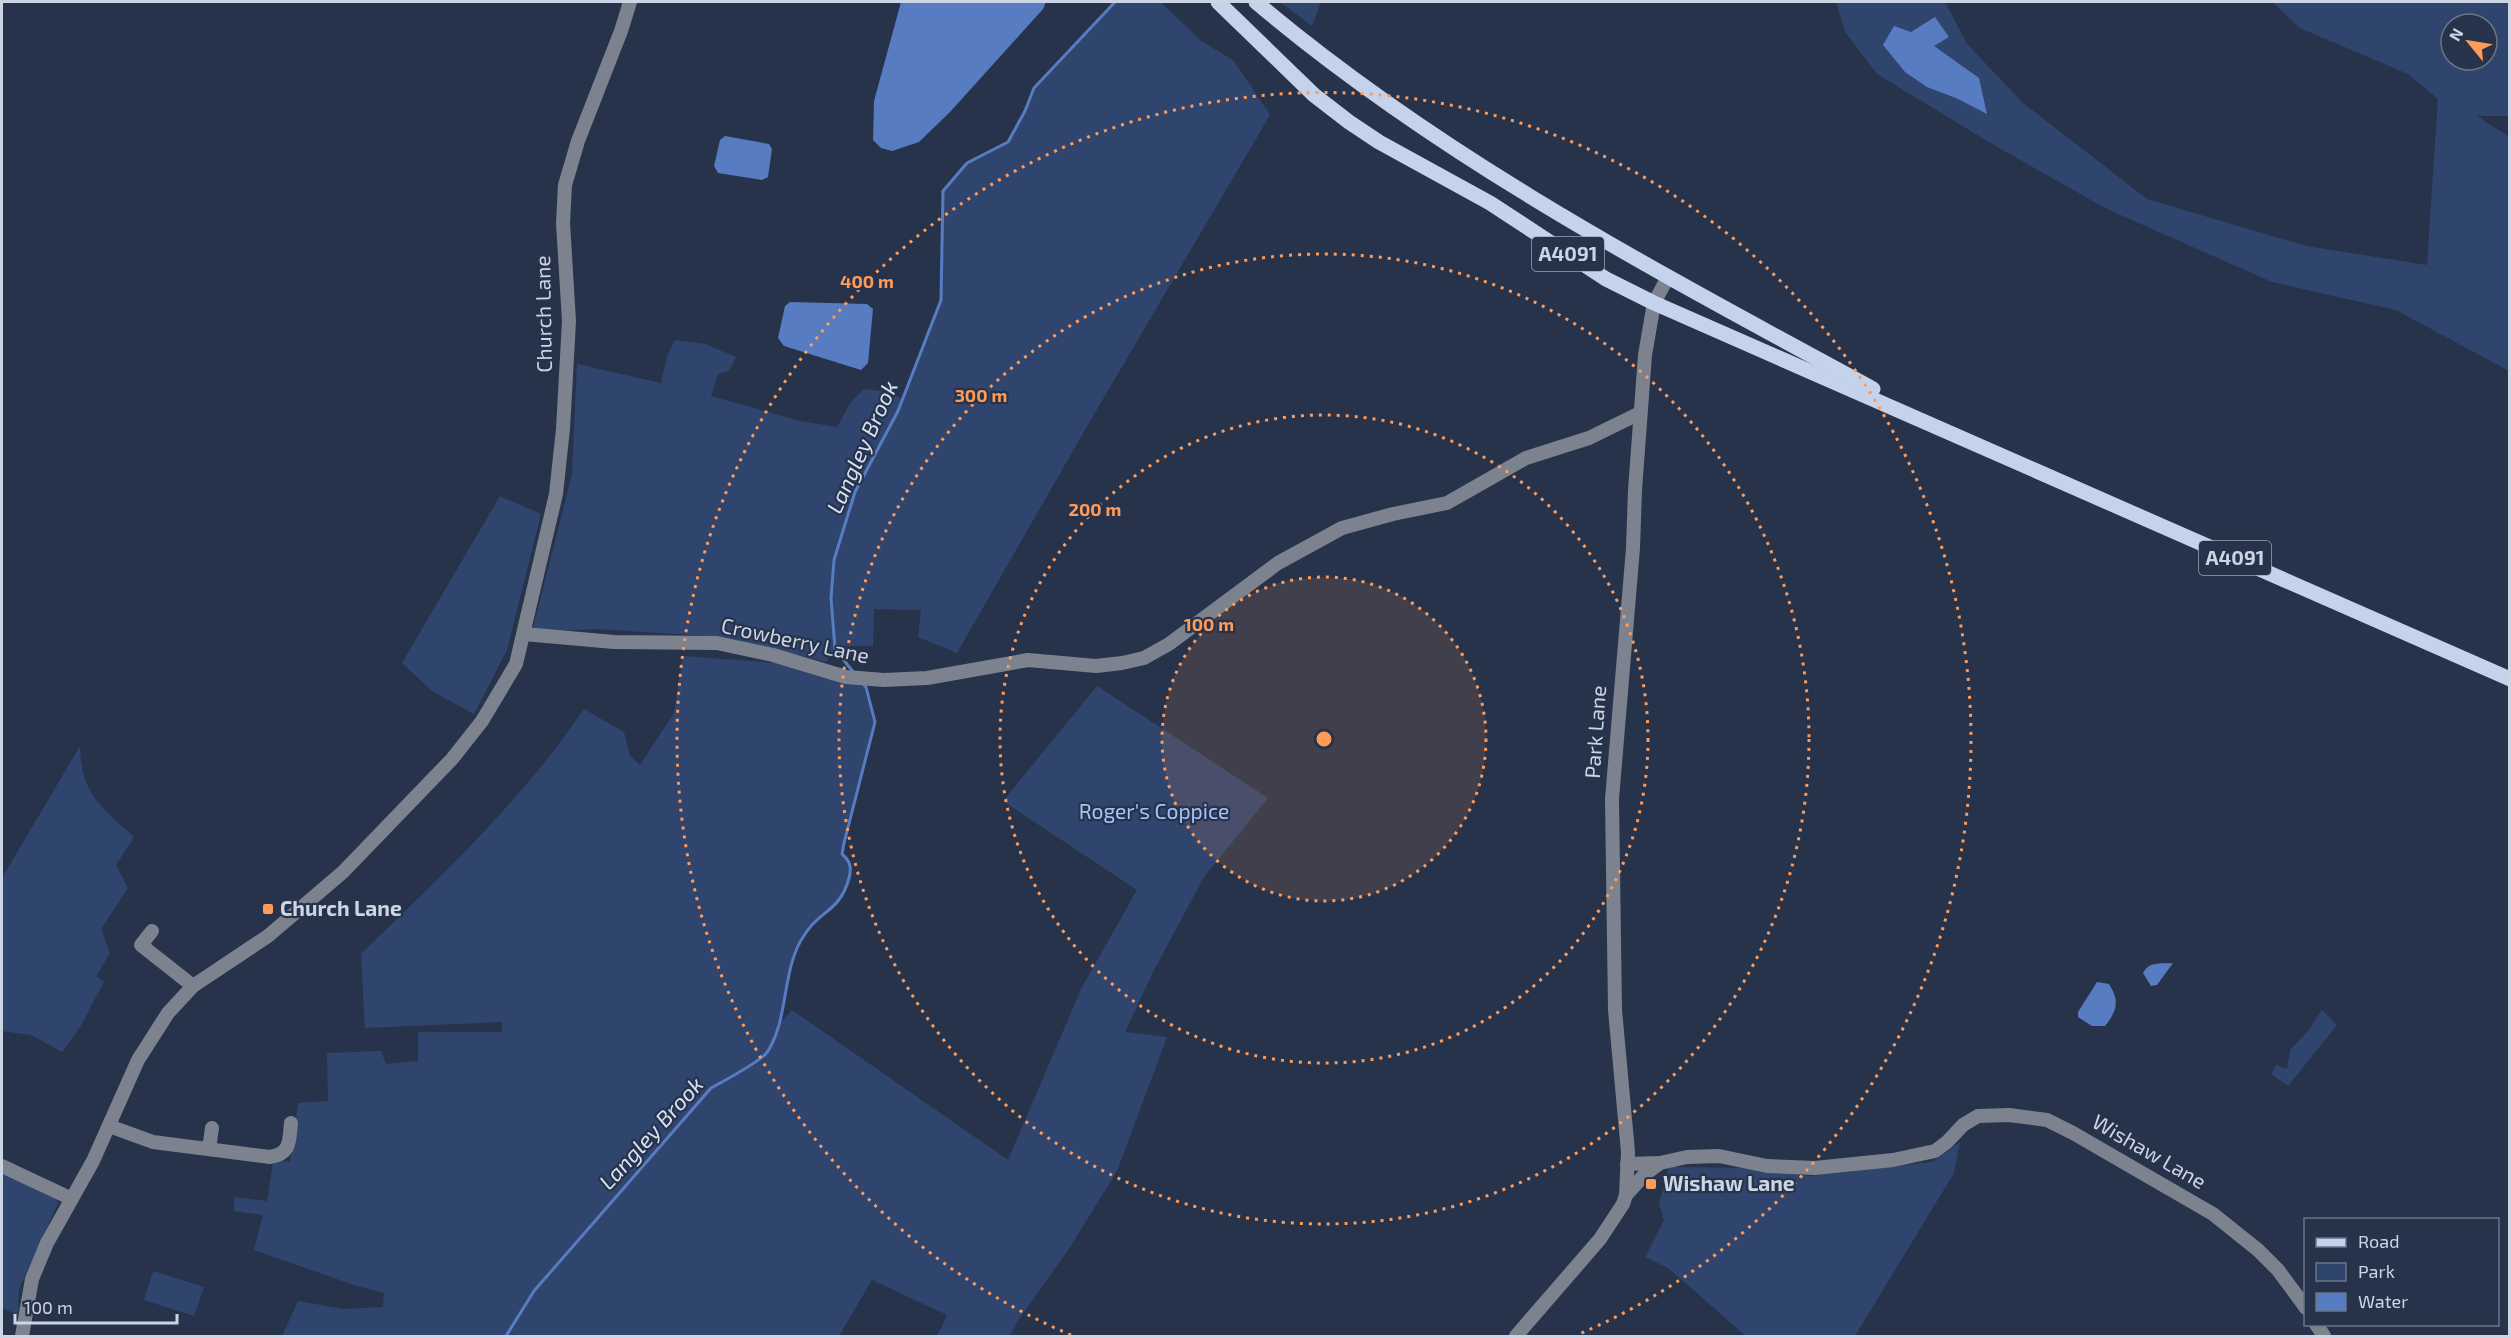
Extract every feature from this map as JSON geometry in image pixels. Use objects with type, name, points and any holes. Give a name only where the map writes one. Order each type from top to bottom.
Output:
[{"type":"main road","name":"A4091","points":[[1218,2],[1314,95],[1349,122],[1379,142],[1490,203],[1606,279],[1654,303],[2510,679]]},
{"type":"main road","name":"A4091","points":[[1256,2],[1353,78],[1457,151],[1586,231],[1960,437]]},
{"type":"street","name":"Church Lane","points":[[70,1198],[93,1161],[149,1041],[168,1013],[193,986],[268,936],[343,872],[445,766],[482,721],[509,679],[516,664],[524,634],[556,494],[563,429],[569,321],[563,223],[565,184],[578,141],[630,2]]},
{"type":"street","name":"Park Lane","points":[[1626,1195],[1628,1152],[1615,1010],[1612,799],[1633,548],[1645,355],[1654,303],[1668,277]]},
{"type":"street","name":"Crowberry Lane","points":[[524,634],[614,642],[717,643],[773,655],[846,677],[884,680],[927,678],[1028,660],[1096,666],[1122,663],[1144,658],[1169,644],[1278,563],[1342,528],[1393,514],[1447,503],[1526,458],[1589,438],[1640,413]]},
{"type":"street","points":[[152,931],[141,945],[193,986]]},
{"type":"street","name":"Wishaw Lane","points":[[1627,1164],[1660,1163],[1687,1157],[1719,1156],[1767,1166],[1815,1168],[1893,1160],[1935,1150],[1947,1142],[1963,1125],[1978,1116],[2009,1115],[2047,1120],[2213,1214],[2258,1250],[2278,1270],[2304,1305]]},
{"type":"street","points":[[109,1126],[153,1142],[270,1157],[280,1156],[289,1141],[291,1123]]},
{"type":"street","points":[[209,1149],[212,1128]]},
{"type":"street","name":"Wishaw Lane","points":[[1516,1336],[1600,1239],[1623,1204],[1626,1195],[1645,1174],[1660,1163]]},
{"type":"street","points":[[2,1166],[70,1198],[32,1279],[21,1336]]},
{"type":"green space","points":[[1115,2],[1161,2],[1200,40],[1234,61],[1270,115],[957,653],[918,637],[921,610],[874,609],[873,646],[848,646],[835,649],[826,662],[723,637],[596,629],[532,632],[572,474],[577,364],[661,383],[667,356],[675,340],[705,344],[736,357],[729,371],[718,374],[711,396],[800,421],[837,427],[851,402],[864,389],[888,392],[902,399],[941,300],[943,191],[967,163],[1008,142],[1025,111],[1034,88]]},
{"type":"green space","points":[[1280,2],[1321,2],[1312,26]]},
{"type":"green space","points":[[1836,2],[1942,2],[1946,4],[1967,44],[2023,103],[2147,199],[2306,246],[2427,265],[2438,99],[2408,74],[2300,28],[2272,2],[2509,2],[2509,116],[2477,116],[2509,137],[2509,371],[2396,310],[2272,282],[2107,209],[1999,148],[1877,74],[1845,32]]},
{"type":"green space","points":[[500,496],[541,514],[507,650],[474,714],[432,691],[402,663]]},
{"type":"green space","name":"Roger's Coppice","points":[[683,656],[776,663],[866,687],[875,722],[842,853],[850,864],[851,875],[842,896],[807,931],[794,953],[783,1009],[776,1027],[792,1010],[1008,1160],[1082,987],[1137,890],[1003,801],[1097,686],[1268,798],[1204,877],[1153,972],[1125,1032],[1167,1037],[1117,1171],[1070,1247],[1017,1322],[1010,1336],[937,1336],[947,1315],[872,1280],[839,1336],[282,1336],[298,1301],[344,1309],[383,1307],[384,1293],[354,1285],[254,1250],[263,1215],[234,1211],[234,1197],[267,1201],[273,1163],[275,1160],[290,1162],[298,1103],[328,1101],[327,1053],[381,1051],[386,1064],[418,1061],[418,1032],[502,1032],[502,1022],[365,1028],[361,954],[450,867],[507,807],[560,743],[584,709],[624,732],[630,756],[640,765],[674,713]]},
{"type":"green space","points":[[80,746],[84,776],[89,788],[102,807],[134,837],[116,865],[128,888],[101,929],[110,953],[96,976],[104,982],[80,1027],[62,1052],[31,1035],[2,1031],[2,878]]},
{"type":"green space","points":[[2322,1010],[2337,1025],[2288,1086],[2271,1074],[2276,1065],[2287,1069],[2290,1050],[2308,1031]]},
{"type":"green space","points":[[1960,1142],[1954,1173],[1855,1336],[1746,1336],[1668,1268],[1645,1257],[1664,1220],[1659,1203],[1669,1167],[1750,1168],[1811,1176],[1932,1162]]},
{"type":"green space","points":[[2,1172],[56,1199],[58,1203],[19,1289],[18,1315],[2,1308]]},
{"type":"green space","points":[[153,1271],[204,1287],[194,1316],[144,1300]]},
{"type":"water","points":[[901,2],[1046,2],[1043,9],[950,112],[919,142],[892,151],[881,148],[873,140],[874,101]]},
{"type":"water","points":[[1935,17],[1949,37],[1934,46],[1979,78],[1987,114],[1956,98],[1927,87],[1905,72],[1883,45],[1894,26],[1911,32]]},
{"type":"water","points":[[725,136],[769,144],[772,149],[768,177],[762,180],[718,173],[714,166],[720,140]]},
{"type":"water","points":[[790,302],[867,304],[873,309],[868,363],[861,370],[784,346],[778,338],[785,306]]},
{"type":"water","points":[[2173,963],[2157,985],[2151,986],[2143,973],[2146,969],[2156,964]]},
{"type":"water","points":[[2097,982],[2109,984],[2116,1001],[2112,1016],[2105,1026],[2092,1026],[2078,1017],[2078,1012]]},
{"type":"waterway","name":"Langley Brook","points":[[854,673],[835,649],[831,598],[834,560],[855,492],[898,411],[941,300],[943,191],[967,163],[1008,142],[1025,111],[1034,88],[1115,2]]},
{"type":"waterway","name":"Langley Brook","points":[[506,1336],[534,1291],[711,1088],[750,1066],[768,1051],[780,1022],[797,947],[811,926],[840,898],[849,878],[850,864],[842,854],[875,722],[866,687],[862,683]]},
{"type":"place","name":"Church Lane","points":[[268,909]]},
{"type":"place","name":"Wishaw Lane","points":[[1651,1184]]}]
